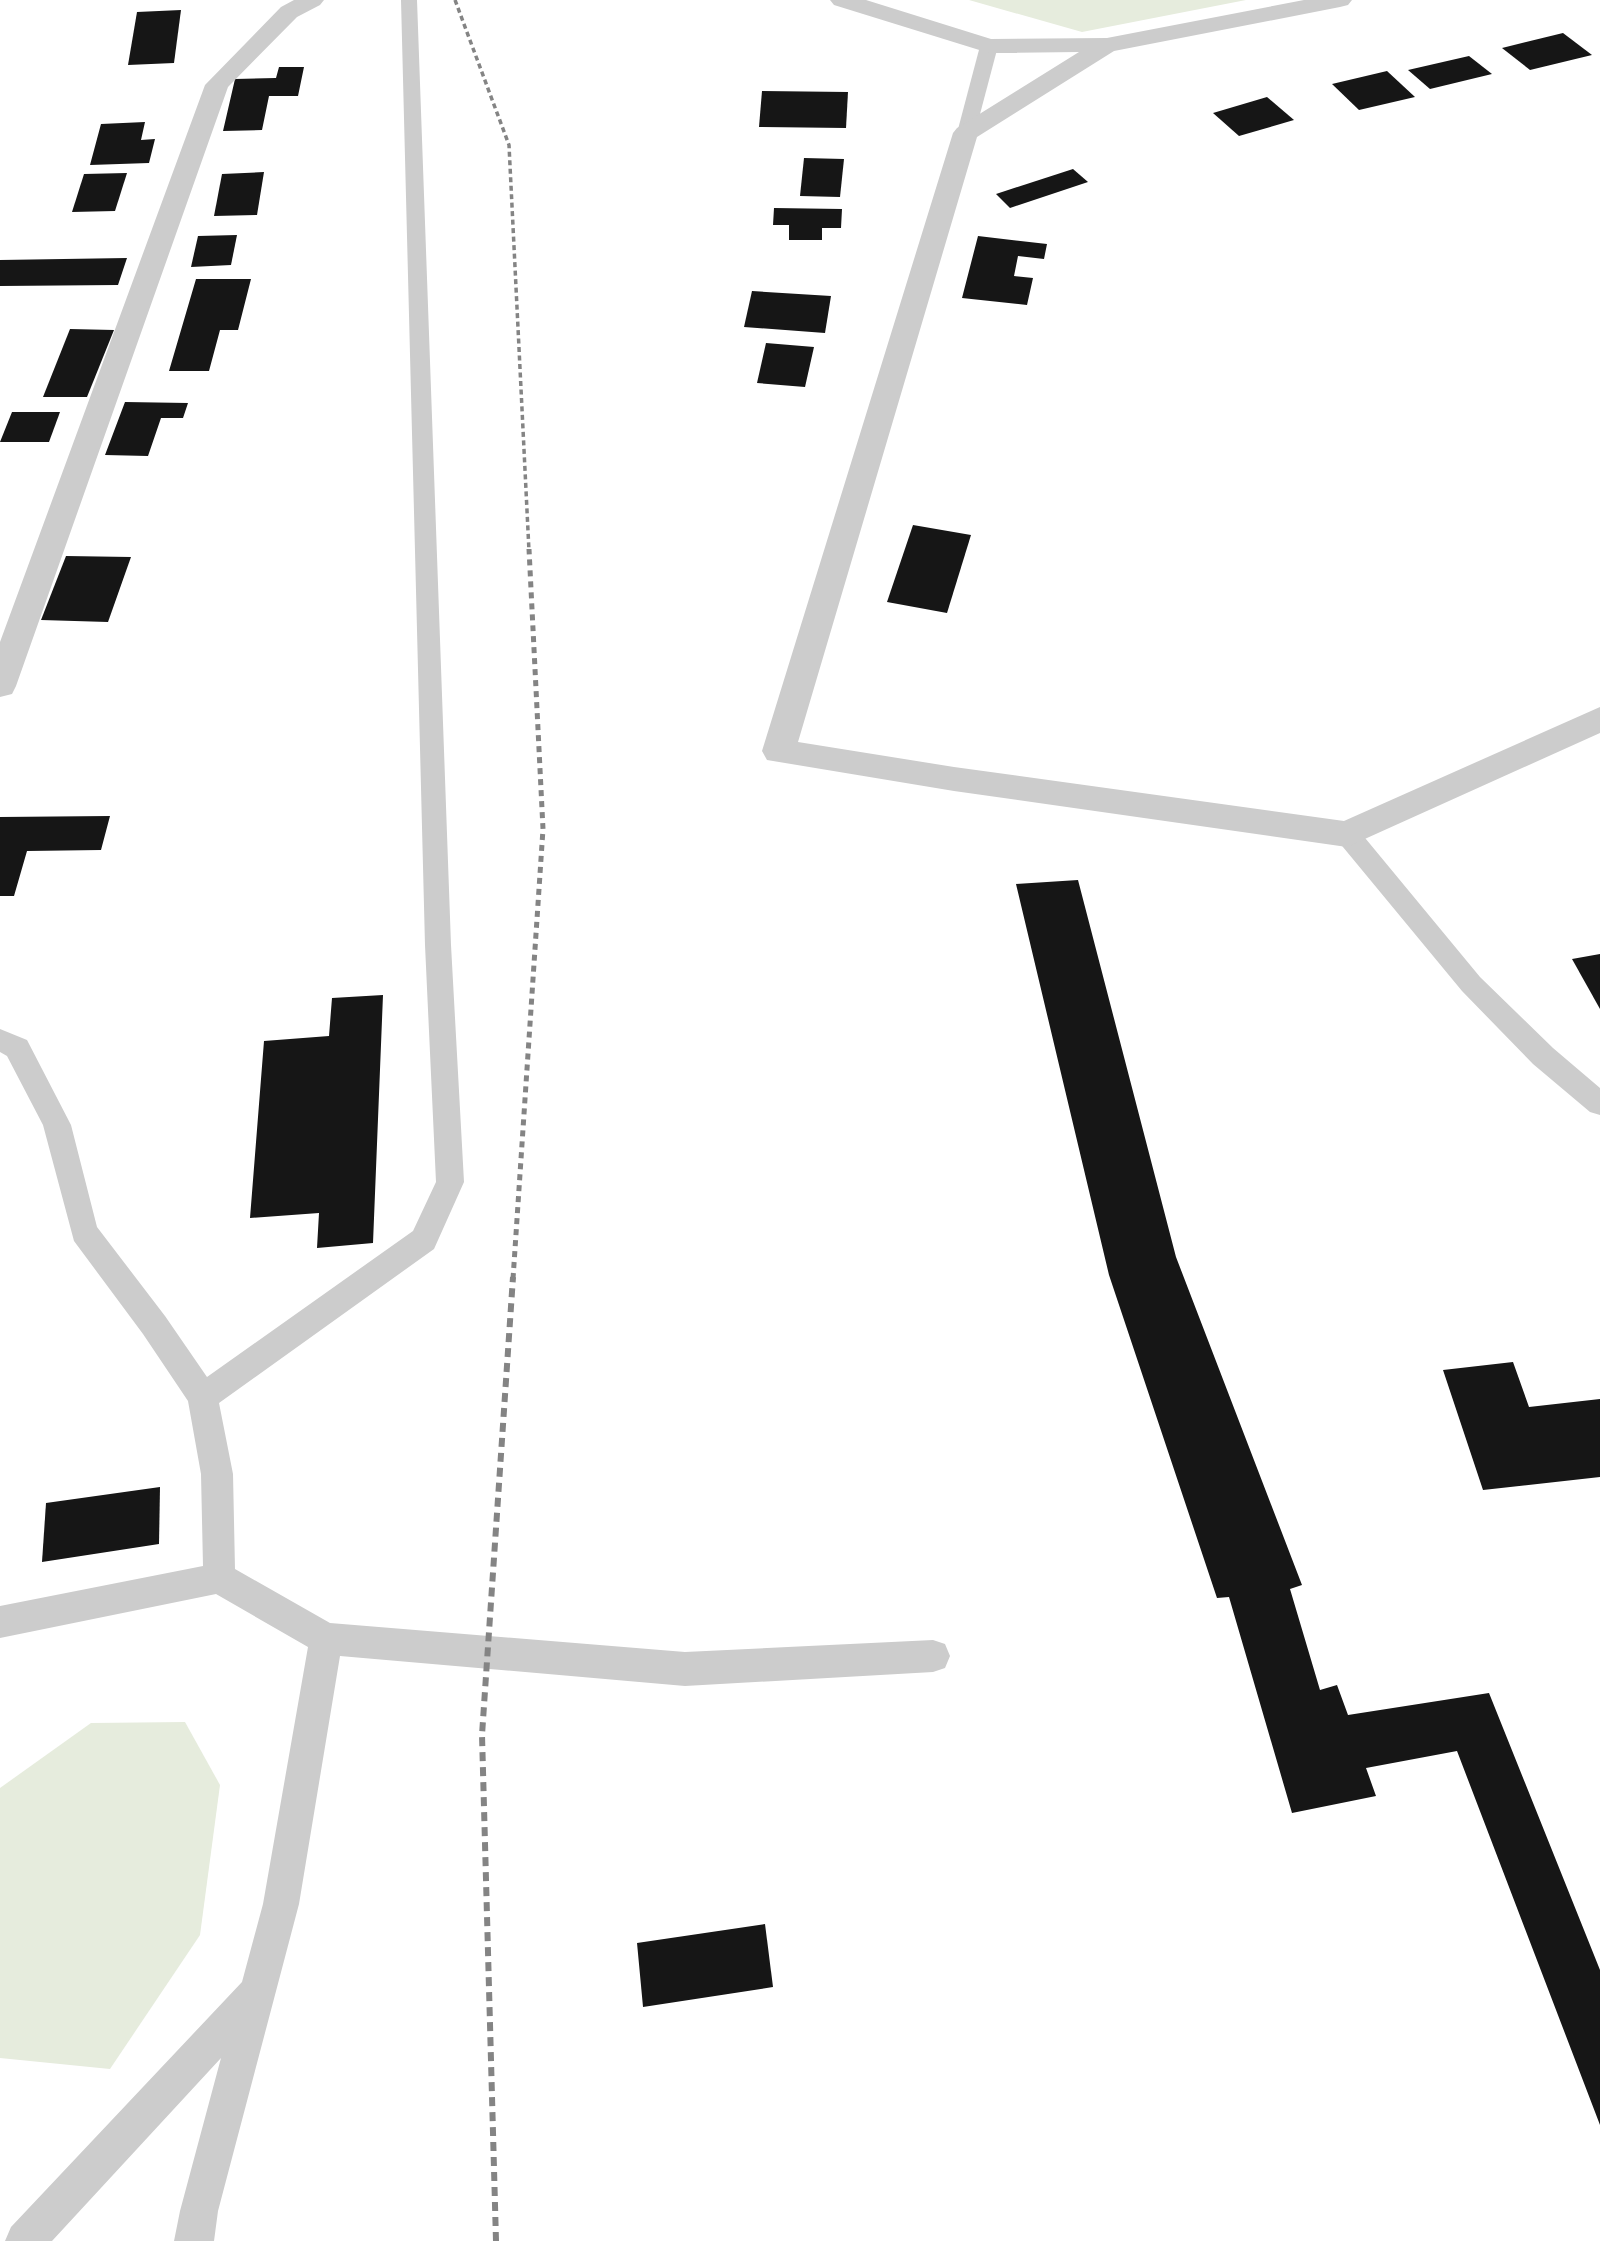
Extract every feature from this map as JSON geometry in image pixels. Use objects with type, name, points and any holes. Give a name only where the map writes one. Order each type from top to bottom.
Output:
[{"type":"street","points":[[0,685],[217,85],[289,12],[312,0]]},
{"type":"street","points":[[842,0],[989,46],[1107,45],[1339,0]]},
{"type":"street","points":[[1107,45],[966,133],[779,751],[954,779],[1347,834],[1600,719]]},
{"type":"lane","points":[[203,1397],[424,1240],[450,1182],[438,932],[409,0]]},
{"type":"lane","points":[[966,133],[989,46]]},
{"type":"lane","points":[[1347,834],[1471,984],[1543,1056],[1600,1104]]},
{"type":"lane","points":[[0,1040],[18,1048],[57,1125],[84,1232],[154,1325],[203,1397],[217,1474],[219,1578]]},
{"type":"lane","points":[[0,1622],[219,1578],[326,1639],[685,1670],[933,1656]]},
{"type":"lane","points":[[194,2241],[199,2211],[281,1904],[326,1639]]},
{"type":"lane","points":[[24,2241],[257,1993]]},
{"type":"green space","points":[[969,0],[1246,0],[1082,32]]},
{"type":"green space","points":[[185,1722],[220,1785],[200,1935],[110,2069],[0,2058],[0,1788],[91,1723]]},
{"type":"building","points":[[181,10],[174,63],[128,65],[137,12]]},
{"type":"building","points":[[1563,33],[1592,55],[1530,70],[1502,48]]},
{"type":"building","points":[[1469,56],[1492,74],[1430,89],[1408,70]]},
{"type":"building","points":[[279,67],[304,67],[298,96],[269,96],[262,130],[223,131],[235,79],[276,78]]},
{"type":"building","points":[[1387,71],[1415,97],[1359,110],[1332,84]]},
{"type":"building","points":[[762,91],[848,92],[846,128],[759,127]]},
{"type":"building","points":[[1267,97],[1294,120],[1239,136],[1213,113]]},
{"type":"building","points":[[145,122],[141,140],[155,139],[149,163],[90,165],[101,124]]},
{"type":"building","points":[[804,158],[844,159],[840,197],[800,196]]},
{"type":"building","points":[[1073,169],[1088,182],[1010,208],[996,194]]},
{"type":"building","points":[[264,172],[257,215],[214,216],[222,174]]},
{"type":"building","points":[[127,173],[115,211],[72,212],[84,174]]},
{"type":"building","points":[[774,208],[842,209],[841,228],[822,228],[822,240],[789,240],[789,225],[773,225]]},
{"type":"building","points":[[237,235],[231,265],[191,267],[198,236]]},
{"type":"building","points":[[978,236],[1047,244],[1044,259],[1018,256],[1014,276],[1033,278],[1027,305],[962,298]]},
{"type":"building","points":[[127,258],[118,285],[0,286],[0,260]]},
{"type":"building","points":[[196,279],[251,279],[238,330],[220,330],[209,371],[169,371]]},
{"type":"building","points":[[752,291],[831,296],[825,333],[744,327]]},
{"type":"building","points":[[70,329],[114,330],[87,397],[43,397]]},
{"type":"building","points":[[766,343],[814,347],[805,387],[757,383]]},
{"type":"building","points":[[125,402],[188,403],[183,418],[161,418],[148,456],[105,455]]},
{"type":"building","points":[[12,412],[60,412],[49,442],[0,442]]},
{"type":"building","points":[[913,525],[971,535],[947,613],[887,602]]},
{"type":"building","points":[[66,556],[131,557],[108,622],[41,620]]},
{"type":"building","points":[[110,816],[101,850],[27,851],[14,896],[0,896],[0,817]]},
{"type":"building","points":[[1078,880],[1176,1257],[1302,1585],[1290,1589],[1320,1690],[1337,1685],[1348,1715],[1489,1693],[1600,1970],[1600,2125],[1457,1751],[1366,1768],[1376,1796],[1292,1813],[1229,1597],[1217,1598],[1109,1275],[1016,884]]},
{"type":"building","points":[[1600,954],[1600,1009],[1572,959]]},
{"type":"building","points":[[383,995],[373,1243],[317,1248],[319,1213],[250,1218],[264,1041],[329,1036],[332,998]]},
{"type":"building","points":[[1513,1362],[1529,1407],[1600,1399],[1600,1477],[1483,1490],[1443,1370]]},
{"type":"building","points":[[160,1487],[159,1544],[42,1562],[46,1503]]},
{"type":"building","points":[[765,1924],[773,1987],[643,2007],[637,1943]]},
{"type":"railway","points":[[455,0],[509,145],[529,551]]},
{"type":"railway","points":[[513,1279],[543,829],[529,549]]},
{"type":"railway","points":[[496,2241],[482,1735],[513,1277]]}]
